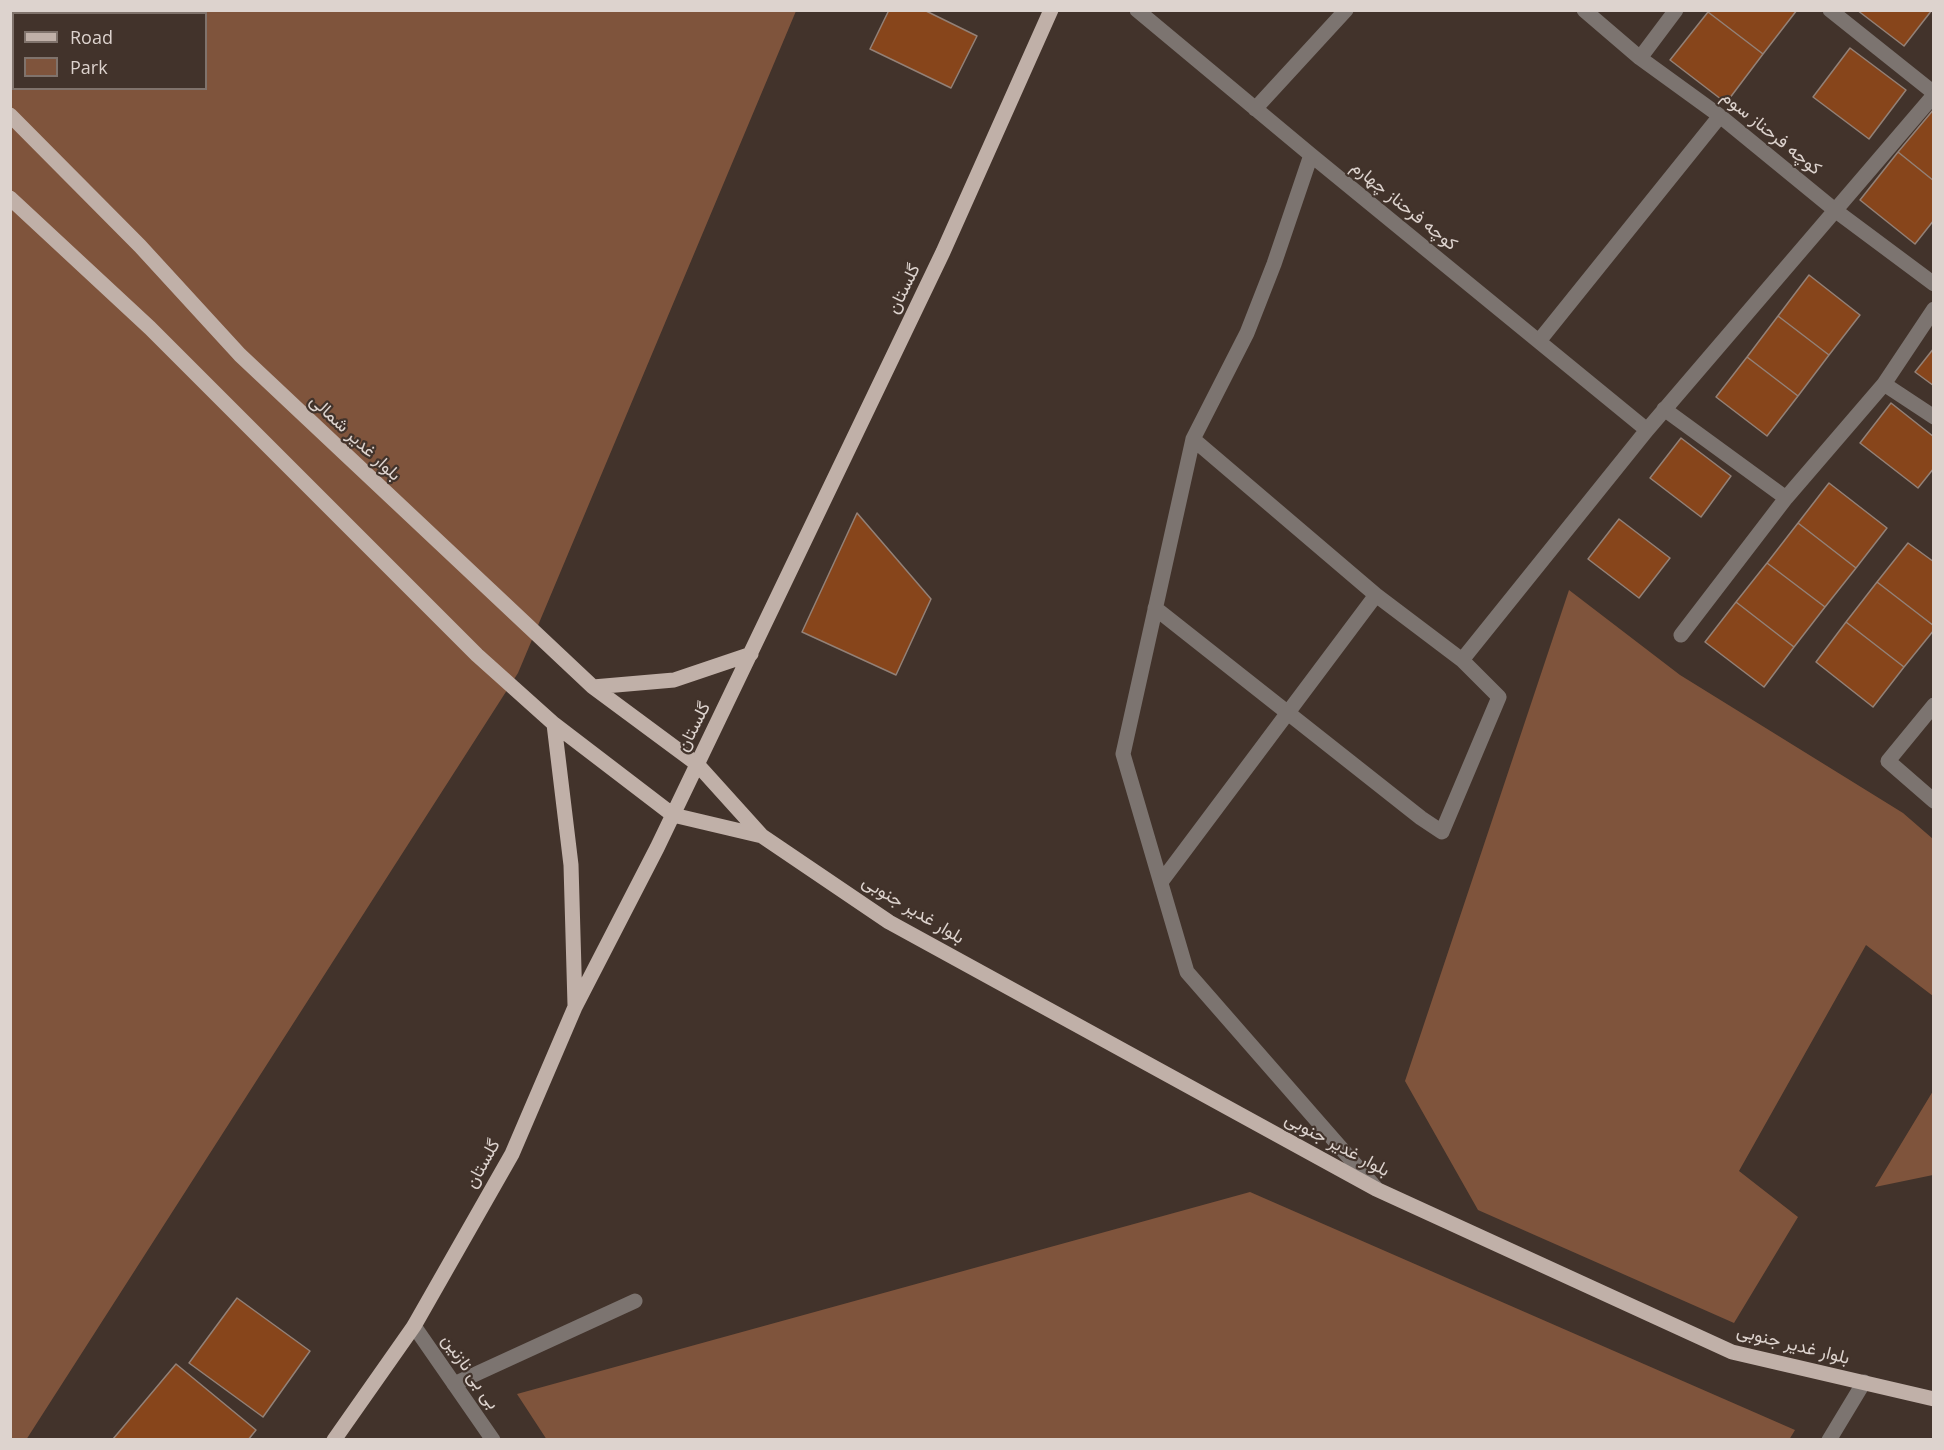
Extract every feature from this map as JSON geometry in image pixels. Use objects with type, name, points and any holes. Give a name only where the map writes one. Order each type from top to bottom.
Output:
[{"type":"main road","name":"گلستان","points":[[334,1440],[414,1326],[512,1154],[575,1007],[673,815],[944,252],[1051,10]]},
{"type":"main road","name":"بلوار غدیر شمالی","points":[[10,115],[141,246],[240,355],[593,687],[697,764]]},
{"type":"main road","points":[[10,198],[150,328],[477,655],[554,724],[673,815]]},
{"type":"main road","points":[[593,687],[674,680],[751,654]]},
{"type":"main road","points":[[554,724],[571,865],[575,1007]]},
{"type":"main road","name":"بلوار غدیر جنوبی","points":[[697,764],[762,836],[889,922],[1376,1189],[1732,1352],[1934,1399]]},
{"type":"main road","name":"بلوار غدیر جنوبی","points":[[673,815],[762,836]]},
{"type":"street","name":"کوچه فرحناز چهارم","points":[[1137,10],[1647,430]]},
{"type":"street","points":[[1255,109],[1346,10]]},
{"type":"street","name":"کوچه فرحناز سوم","points":[[1584,10],[1640,58],[1720,116],[1836,211],[1934,284]]},
{"type":"street","points":[[1640,58],[1676,10]]},
{"type":"street","points":[[1462,660],[1664,409],[1934,94],[1830,10]]},
{"type":"street","points":[[1539,342],[1720,116]]},
{"type":"street","points":[[1311,155],[1274,264],[1247,333],[1193,439],[1123,754],[1187,972],[1376,1189]]},
{"type":"street","points":[[1681,635],[1786,498],[1884,384],[1934,309]]},
{"type":"street","points":[[1884,384],[1934,417]]},
{"type":"street","points":[[1664,409],[1786,498]]},
{"type":"street","points":[[1155,608],[1420,818],[1442,832],[1499,697],[1462,660],[1376,595],[1193,439]]},
{"type":"street","points":[[1161,882],[1376,595]]},
{"type":"street","points":[[1934,705],[1888,761],[1934,801]]},
{"type":"street","points":[[454,1383],[635,1301]]},
{"type":"street","name":"بی بی نازنین","points":[[414,1326],[493,1440]]},
{"type":"street","points":[[1829,1440],[1864,1382]]},
{"type":"green space","points":[[10,11],[796,11],[518,673],[26,1440],[10,1439]]},
{"type":"green space","points":[[1569,590],[1680,675],[1903,813],[1933,839],[1933,996],[1866,945],[1739,1171],[1798,1217],[1734,1323],[1478,1210],[1405,1081]]},
{"type":"green space","points":[[1933,1091],[1933,1175],[1875,1187]]},
{"type":"green space","points":[[1250,1192],[1795,1430],[1789,1440],[547,1440],[517,1394]]},
{"type":"building","points":[[889,10],[924,10],[977,36],[951,88],[870,49]]},
{"type":"building","points":[[1709,10],[1797,10],[1763,54],[1708,12]]},
{"type":"building","points":[[1857,10],[1932,10],[1904,46]]},
{"type":"building","points":[[1708,12],[1763,54],[1726,103],[1670,60]]},
{"type":"building","points":[[1850,48],[1906,90],[1869,139],[1813,97]]},
{"type":"building","points":[[1934,109],[1934,181],[1898,152]]},
{"type":"building","points":[[1898,152],[1934,181],[1934,220],[1915,244],[1860,200]]},
{"type":"building","points":[[1809,275],[1860,315],[1829,355],[1778,316]]},
{"type":"building","points":[[1778,316],[1829,355],[1798,396],[1747,357]]},
{"type":"building","points":[[1934,348],[1934,386],[1915,372]]},
{"type":"building","points":[[1747,357],[1798,396],[1767,436],[1716,397]]},
{"type":"building","points":[[1891,403],[1934,437],[1934,468],[1918,488],[1860,443]]},
{"type":"building","points":[[1681,438],[1731,476],[1701,517],[1650,478]]},
{"type":"building","points":[[1829,483],[1887,528],[1856,568],[1798,523]]},
{"type":"building","points":[[857,513],[931,599],[896,675],[802,632]]},
{"type":"building","points":[[1619,519],[1670,558],[1639,598],[1588,559]]},
{"type":"building","points":[[1798,523],[1856,568],[1825,607],[1767,563]]},
{"type":"building","points":[[1908,543],[1934,562],[1934,626],[1877,582]]},
{"type":"building","points":[[1767,563],[1825,607],[1794,647],[1736,602]]},
{"type":"building","points":[[1877,582],[1934,626],[1934,630],[1904,667],[1846,622]]},
{"type":"building","points":[[1736,602],[1794,647],[1764,687],[1705,642]]},
{"type":"building","points":[[1846,622],[1904,667],[1873,707],[1816,662]]},
{"type":"building","points":[[237,1298],[310,1351],[263,1417],[189,1363]]},
{"type":"building","points":[[176,1364],[256,1430],[248,1440],[113,1439]]}]
